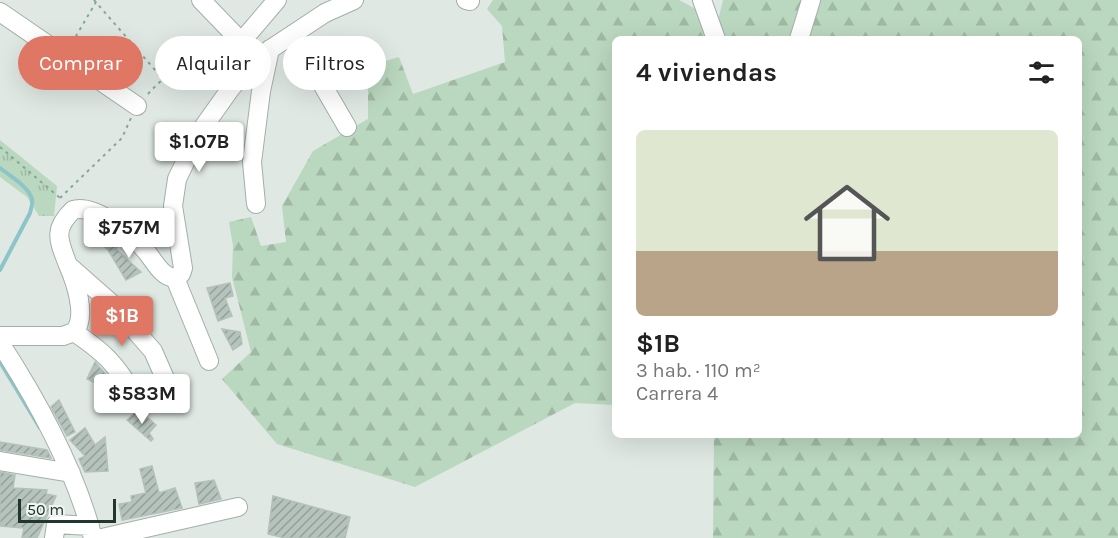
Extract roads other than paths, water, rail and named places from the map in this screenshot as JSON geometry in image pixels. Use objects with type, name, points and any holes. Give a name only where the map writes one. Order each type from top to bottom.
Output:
[{"type":"street","points":[[201,0],[235,36]]},
{"type":"street","points":[[246,36],[277,0]]},
{"type":"street","points":[[271,49],[326,7],[354,0]]},
{"type":"street","points":[[702,0],[715,36]]},
{"type":"street","points":[[800,36],[811,0]]},
{"type":"street","points":[[0,12],[137,106]]},
{"type":"street","points":[[293,34],[347,128]]},
{"type":"street","points":[[0,336],[63,336],[78,328],[81,312],[68,264],[62,252],[60,233],[63,221],[74,210],[81,207],[87,208],[125,231],[146,251],[159,269],[171,278],[176,278],[181,274],[183,268],[173,206],[177,179],[199,133],[230,90]]},
{"type":"street","points":[[256,204],[252,162],[261,90]]},
{"type":"street","points":[[68,264],[111,303],[153,351],[171,392]]},
{"type":"street","points":[[176,278],[209,361]]},
{"type":"street","points":[[74,332],[100,350],[120,371],[134,395]]},
{"type":"street","points":[[0,343],[38,407],[71,473],[95,534]]},
{"type":"street","points":[[0,461],[71,473]]},
{"type":"street","points":[[55,531],[95,534],[238,507]]},
{"type":"waterway","points":[[0,168],[27,190],[32,199],[30,213],[0,270]]},
{"type":"waterway","points":[[0,362],[40,428]]}]
